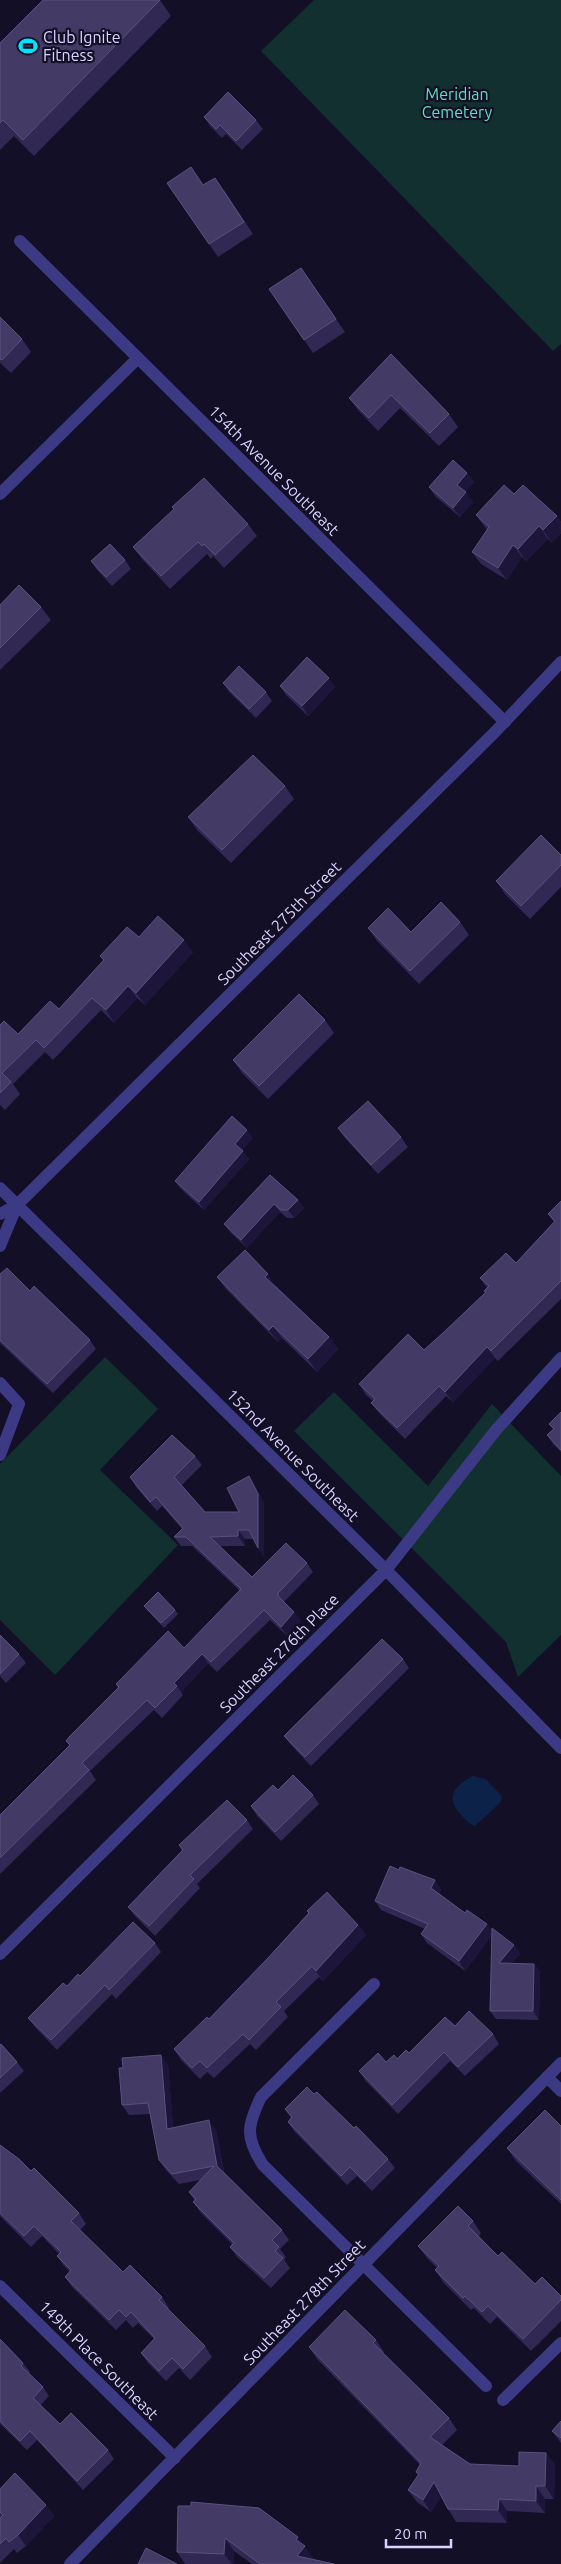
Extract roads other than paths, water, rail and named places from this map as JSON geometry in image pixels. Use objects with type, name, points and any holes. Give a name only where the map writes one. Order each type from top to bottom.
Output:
[{"type":"street","name":"154th Avenue Southeast","points":[[20,241],[505,722]]},
{"type":"street","points":[[0,494],[138,358]]},
{"type":"street","name":"Southeast 275th Street","points":[[0,1214],[17,1205],[505,722],[561,662]]},
{"type":"street","name":"152nd Avenue Southeast","points":[[0,1188],[386,1570],[561,1748]]},
{"type":"street","name":"Southeast 275th Street","points":[[0,1246],[17,1205]]},
{"type":"street","name":"Southeast 276th Place","points":[[0,1954],[386,1570],[496,1430],[561,1358]]},
{"type":"street","points":[[0,1383],[19,1404],[0,1455]]},
{"type":"street","points":[[374,1984],[261,2097],[253,2113],[250,2145],[263,2165],[362,2266],[486,2386]]},
{"type":"street","name":"Southeast 278th Street","points":[[70,2564],[561,2064]]},
{"type":"street","points":[[548,2077],[561,2091]]},
{"type":"street","name":"149th Place Southeast","points":[[0,2286],[175,2458]]},
{"type":"street","points":[[503,2400],[561,2343]]},
{"type":"water","points":[[473,1776],[485,1779],[502,1796],[501,1802],[475,1826],[468,1822],[457,1810],[453,1798],[456,1788]]},
{"type":"place","name":"Club Ignite Fitness","points":[[28,46]]},
{"type":"park label","name":"Meridian Cemetery","points":[[457,103]]}]
